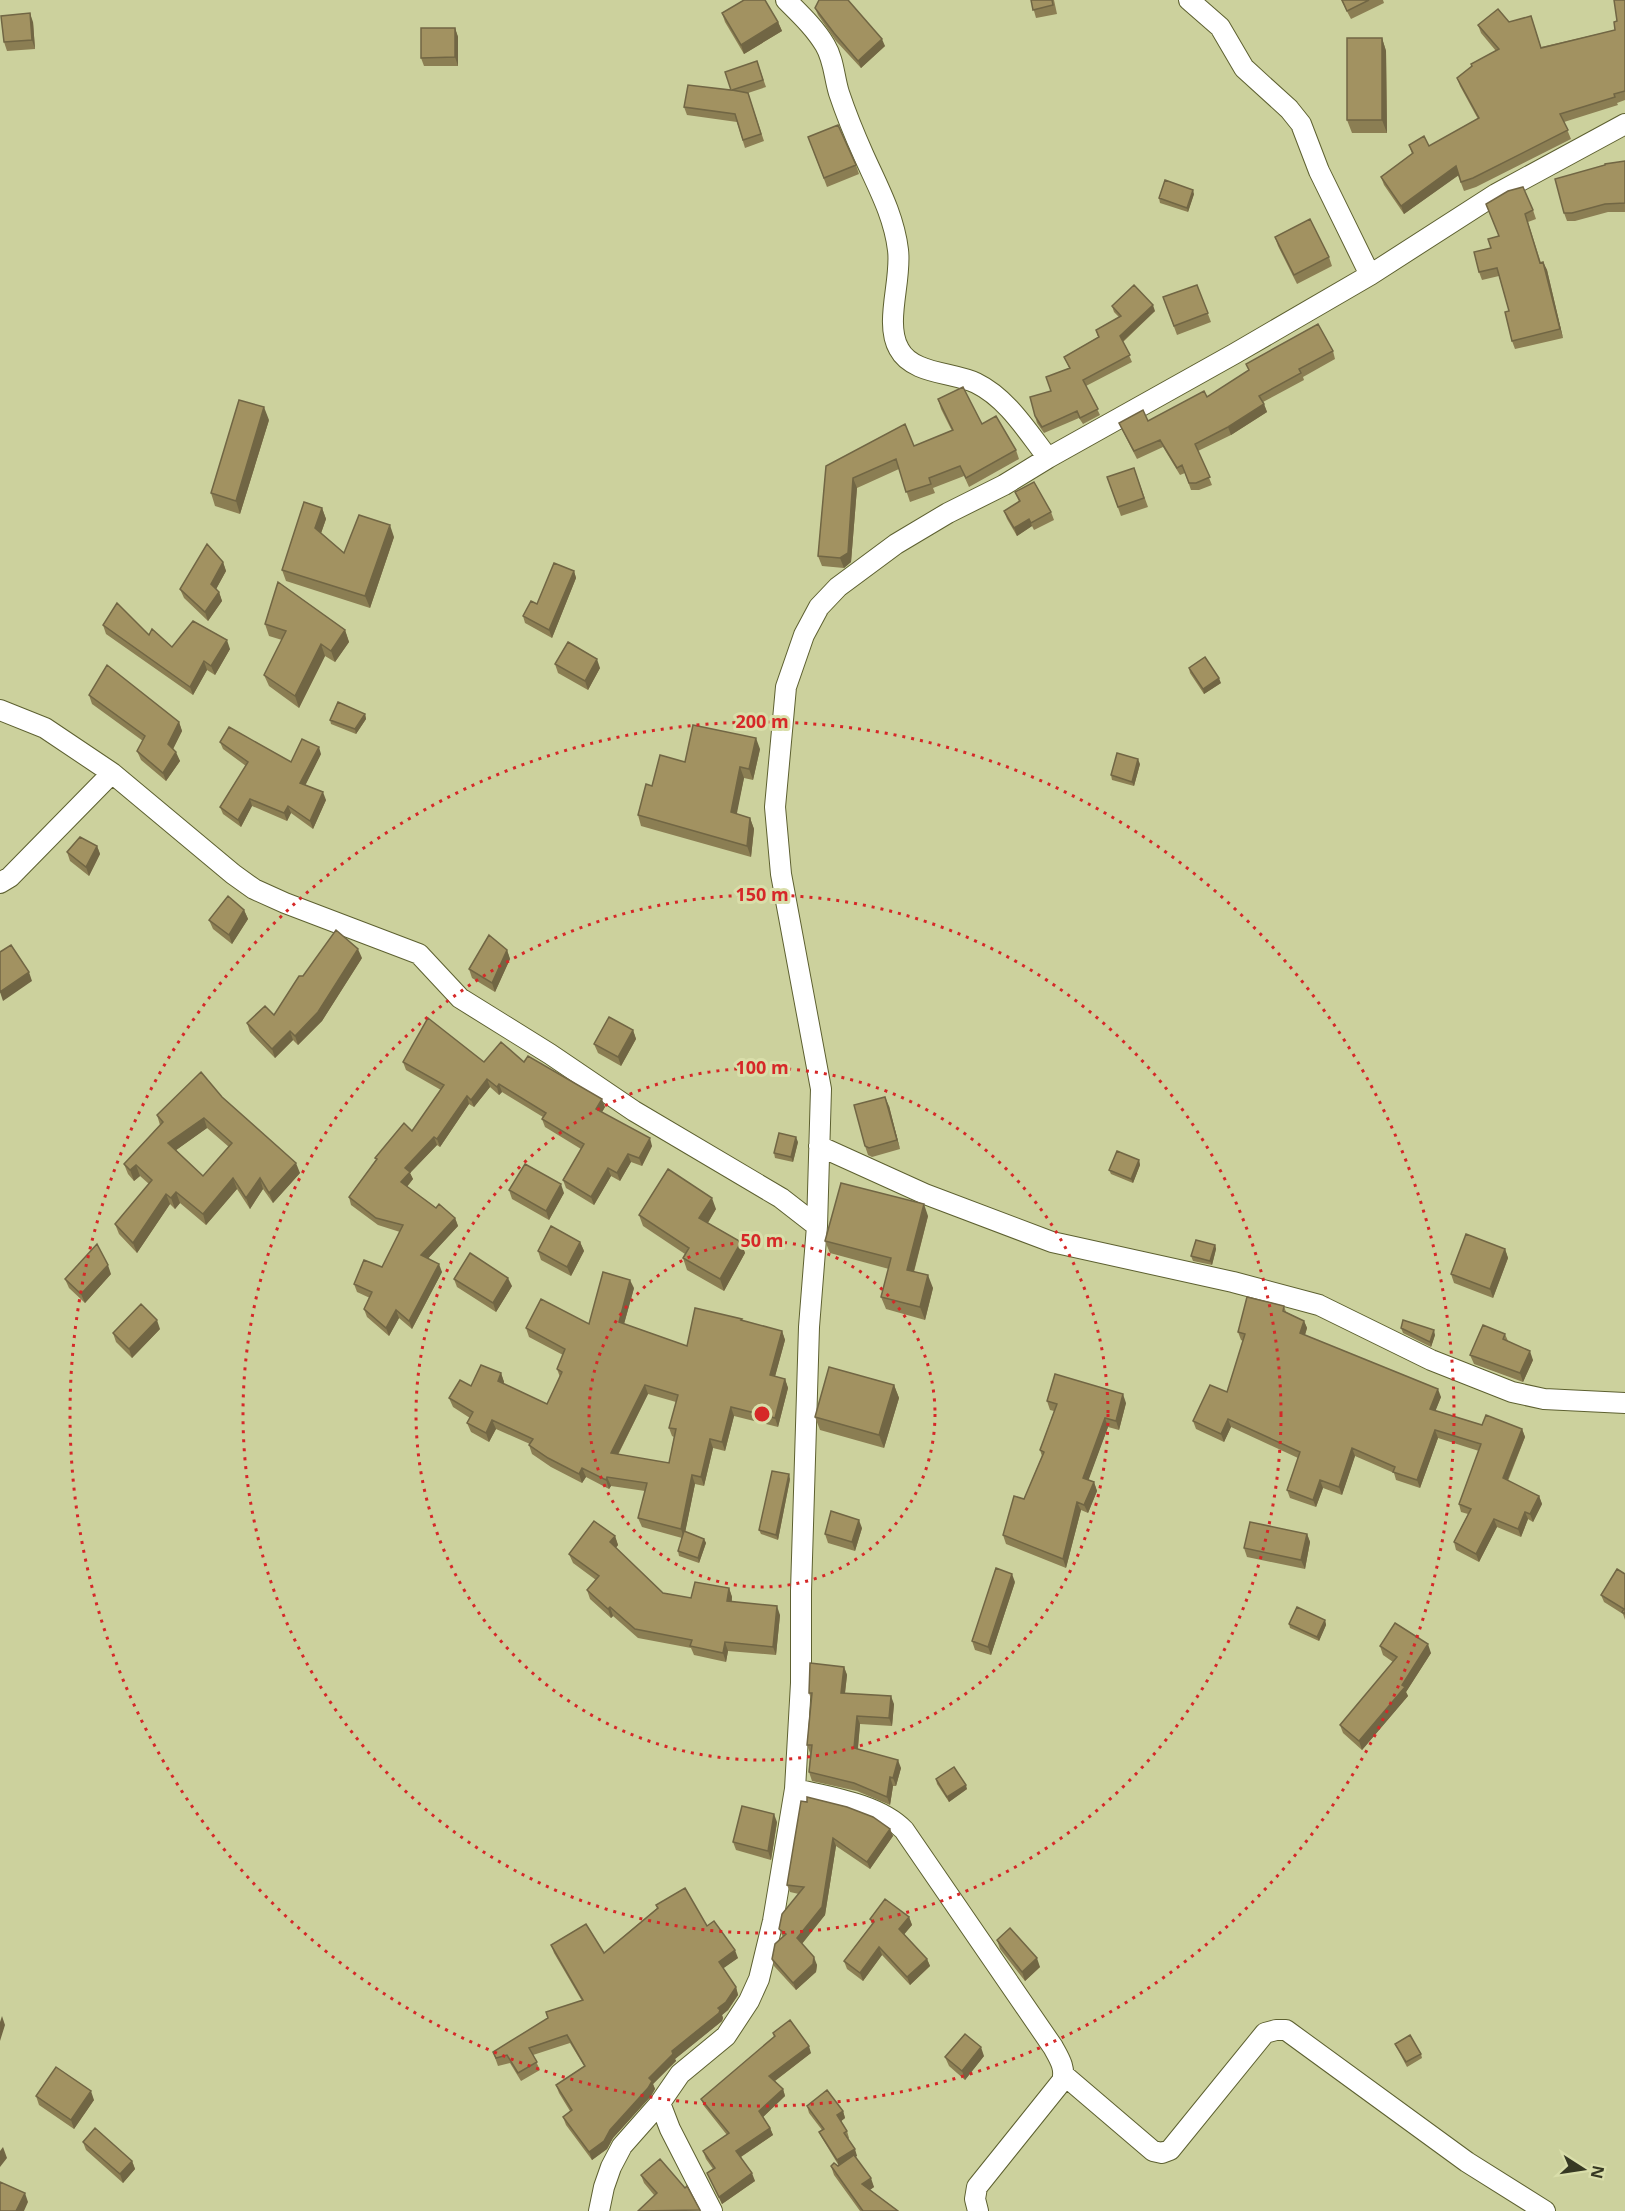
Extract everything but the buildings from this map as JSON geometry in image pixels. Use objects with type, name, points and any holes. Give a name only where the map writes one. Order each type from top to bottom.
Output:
[{"type":"street","points":[[786,0],[814,29],[830,55],[838,91],[889,210],[900,261],[893,325],[899,350],[906,360],[976,383],[989,392],[1006,405],[1048,458]]},
{"type":"street","points":[[1189,0],[1220,27],[1244,68],[1301,124],[1319,171],[1370,275]]},
{"type":"street","points":[[599,2211],[611,2167],[622,2146],[660,2103],[680,2074],[726,2036],[759,1979],[775,1910],[795,1789],[801,1683],[801,1591],[809,1327],[817,1226],[821,1089],[781,874],[776,807],[786,687],[804,635],[819,607],[838,587],[896,544],[1004,485],[1370,275],[1496,194],[1625,124]]},
{"type":"street","points":[[0,710],[45,728],[112,773],[254,889],[419,954],[460,998],[550,1054],[634,1111],[781,1198],[817,1226]]},
{"type":"street","points":[[0,884],[10,877],[112,773]]},
{"type":"street","points":[[819,1146],[925,1194],[1052,1242],[1233,1282],[1319,1305],[1431,1360],[1512,1392],[1544,1399],[1625,1403]]},
{"type":"street","points":[[795,1789],[851,1803],[893,1819],[904,1830],[1053,2047],[1062,2066],[1064,2075],[1062,2081],[977,2187],[975,2199],[978,2211]]},
{"type":"street","points":[[1064,2075],[1153,2151],[1162,2153],[1170,2150],[1265,2033],[1286,2030],[1467,2162],[1545,2211]]},
{"type":"street","points":[[660,2103],[670,2129],[712,2211]]}]
